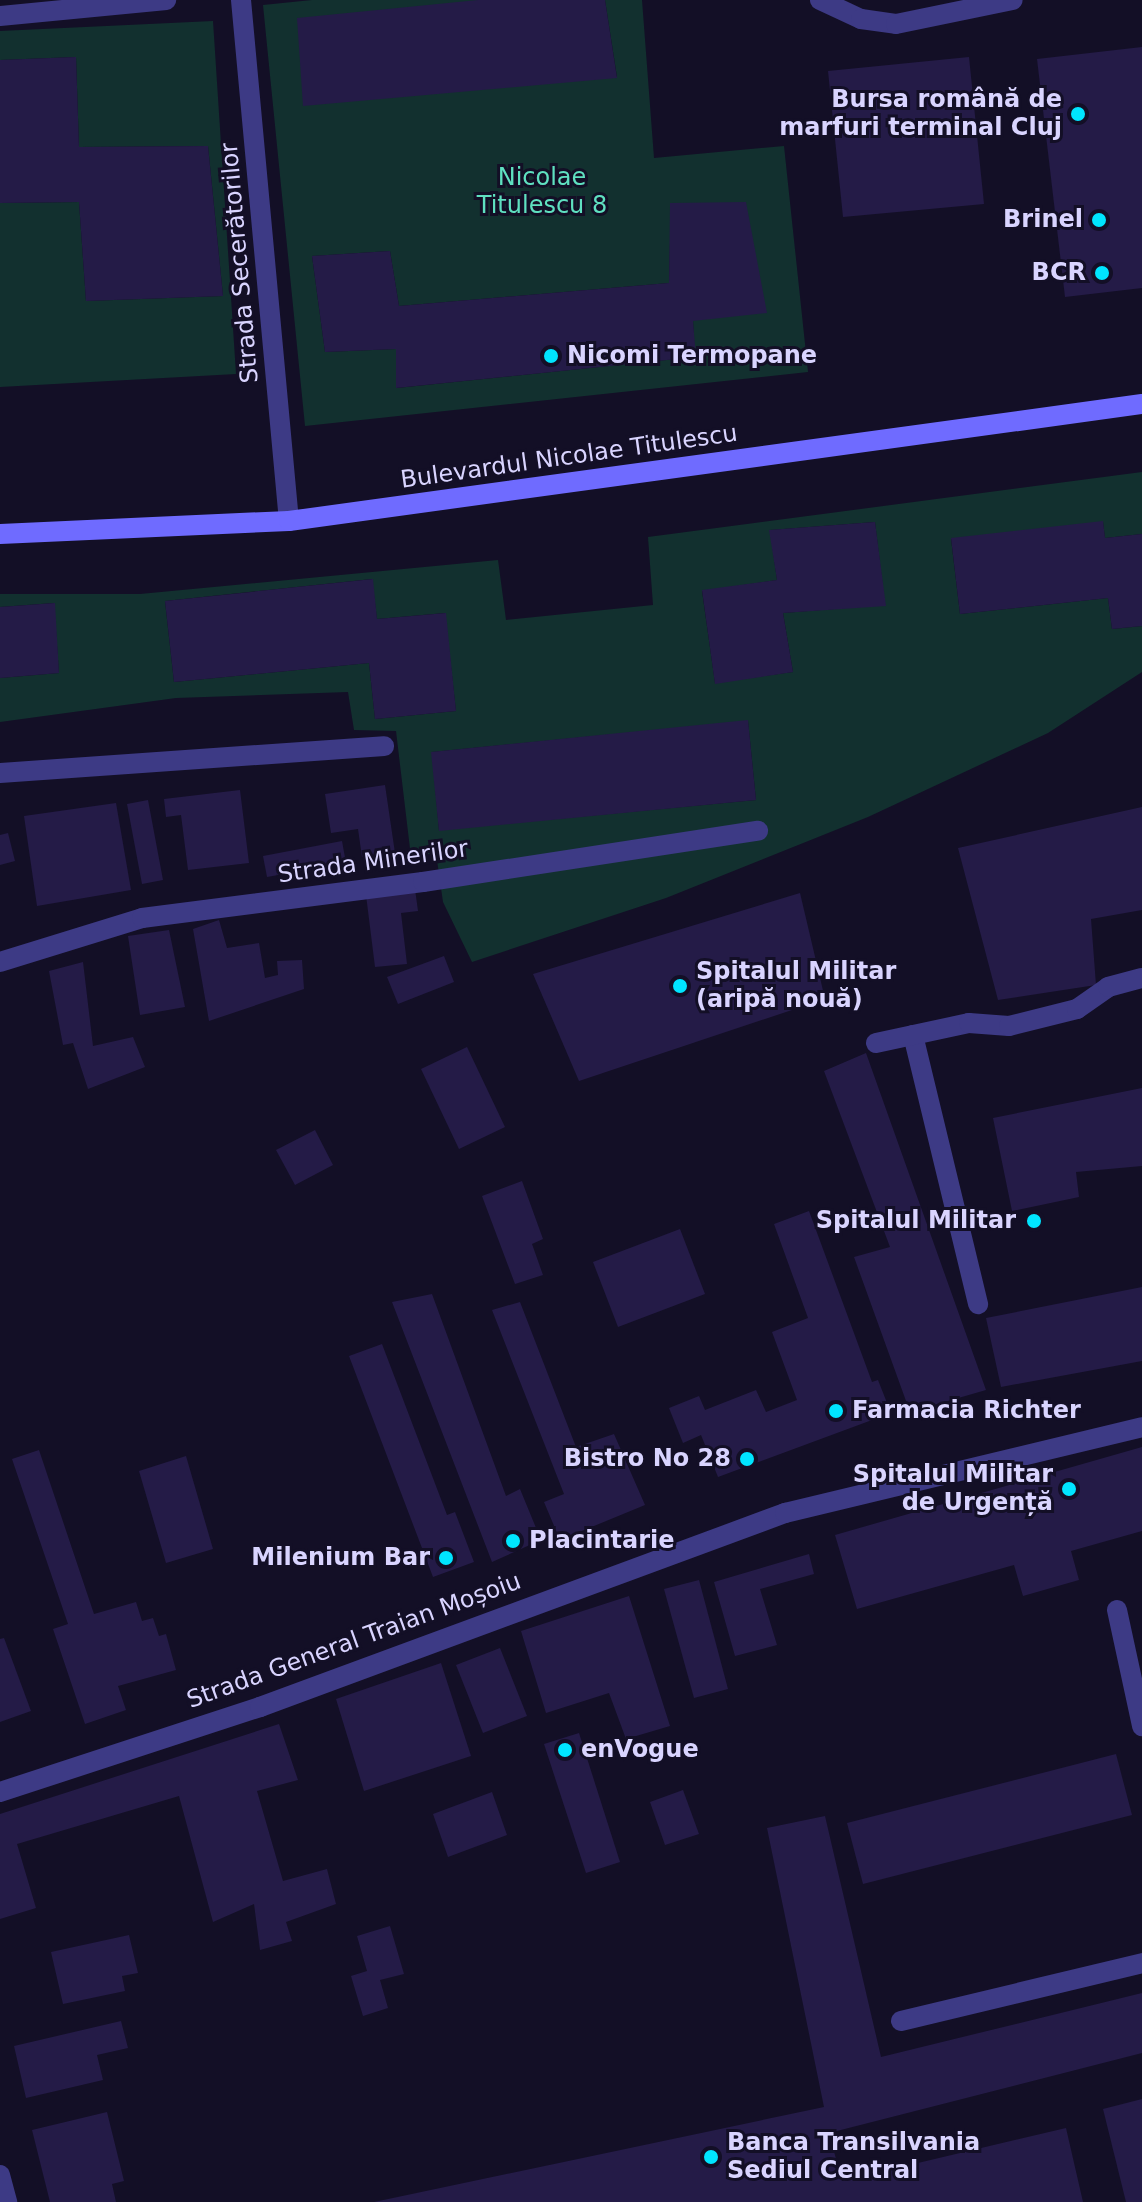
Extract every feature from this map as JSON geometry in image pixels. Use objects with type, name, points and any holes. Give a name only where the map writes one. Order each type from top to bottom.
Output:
[{"type":"main road","name":"Bulevardul Nicolae Titulescu","points":[[0,534],[289,521],[1142,404]]},
{"type":"street","points":[[0,16],[106,3],[166,0]]},
{"type":"street","name":"Strada Secerătorilor","points":[[241,0],[289,521]]},
{"type":"street","points":[[820,0],[861,19],[896,24],[1013,0]]},
{"type":"street","points":[[0,773],[384,746]]},
{"type":"street","name":"Strada Minerilor","points":[[0,962],[142,918],[423,882],[758,831]]},
{"type":"street","points":[[876,1043],[969,1023],[1009,1026],[1077,1009],[1108,987],[1142,978]]},
{"type":"street","points":[[913,1035],[978,1304]]},
{"type":"street","name":"Strada General Traian Moșoiu","points":[[0,1792],[260,1707],[785,1513],[1142,1427]]},
{"type":"street","points":[[1117,1610],[1142,1726]]},
{"type":"street","points":[[901,2021],[1142,1963]]},
{"type":"street","points":[[0,2175],[7,2202]]},
{"type":"green space","name":"Nicolae Titulescu 8","points":[[312,0],[478,0],[617,77],[605,0],[642,0],[654,158],[784,146],[808,372],[305,426],[263,5]],"holes":[[[671,203],[746,203],[693,321],[695,357],[397,388],[396,349],[325,352],[312,256],[390,251],[399,306],[669,283]]]},
{"type":"green space","points":[[213,21],[236,374],[0,387],[0,203],[79,202],[86,301],[223,296],[208,146],[79,147],[76,57],[0,60],[0,31]]},
{"type":"green space","points":[[1142,472],[1142,534],[1105,538],[1103,522],[951,539],[960,614],[1108,598],[1112,629],[1142,626],[1142,672],[1048,733],[868,817],[666,898],[472,962],[443,902],[436,853],[411,857],[396,731],[354,730],[348,692],[176,698],[0,722],[0,678],[59,673],[54,603],[0,607],[0,594],[140,594],[498,560],[506,620],[653,605],[648,537]],"holes":[[[875,522],[885,605],[783,613],[793,672],[715,683],[702,591],[777,580],[770,530]],[[372,579],[377,619],[445,613],[456,711],[375,719],[369,663],[174,682],[165,601]],[[748,721],[756,800],[439,830],[432,752]]]},
{"type":"building","points":[[478,0],[605,0],[617,78],[303,106],[297,18]]},
{"type":"building","points":[[1142,47],[1142,288],[1065,297],[1037,59]]},
{"type":"building","points":[[76,57],[79,147],[208,146],[223,296],[86,301],[79,202],[0,203],[0,60]]},
{"type":"building","points":[[969,57],[984,204],[843,217],[828,71]]},
{"type":"building","points":[[746,202],[767,313],[693,321],[696,357],[396,388],[396,349],[325,352],[312,256],[390,251],[399,306],[669,283],[670,203]]},
{"type":"building","points":[[1103,521],[1105,538],[1142,534],[1142,626],[1112,629],[1108,598],[960,614],[951,538]]},
{"type":"building","points":[[875,522],[886,606],[783,613],[793,672],[715,684],[702,590],[777,580],[769,530]]},
{"type":"building","points":[[373,579],[377,619],[446,613],[456,711],[375,719],[369,663],[174,682],[165,601]]},
{"type":"building","points":[[55,603],[59,673],[0,678],[0,607]]},
{"type":"building","points":[[748,720],[756,800],[439,831],[431,752]]},
{"type":"building","points":[[385,785],[395,853],[362,857],[358,829],[331,833],[325,794]]},
{"type":"building","points":[[240,790],[249,863],[188,870],[181,815],[166,817],[164,799]]},
{"type":"building","points":[[148,800],[163,880],[142,884],[127,804]]},
{"type":"building","points":[[116,803],[131,890],[37,906],[24,816]]},
{"type":"building","points":[[1142,807],[1142,910],[1091,919],[1096,985],[998,1000],[958,848]]},
{"type":"building","points":[[8,833],[15,861],[0,865],[0,835]]},
{"type":"building","points":[[342,841],[346,863],[267,877],[263,856]]},
{"type":"building","points":[[415,889],[418,911],[401,913],[407,964],[375,967],[366,895]]},
{"type":"building","name":"Spitalul Militar (aripă nouă)","points":[[800,893],[825,999],[579,1081],[533,974]]},
{"type":"building","points":[[219,920],[227,948],[259,943],[265,978],[278,975],[277,961],[302,960],[304,989],[209,1021],[193,929]]},
{"type":"building","points":[[169,930],[185,1007],[140,1015],[128,936]]},
{"type":"building","points":[[444,956],[454,982],[398,1004],[387,977]]},
{"type":"building","points":[[83,962],[93,1046],[133,1037],[145,1067],[88,1089],[73,1043],[63,1045],[49,971]]},
{"type":"building","points":[[467,1047],[505,1127],[459,1149],[421,1069]]},
{"type":"building","name":"Spitalul Militar","points":[[866,1053],[986,1390],[910,1412],[854,1257],[890,1247],[824,1071]]},
{"type":"building","name":"Spitalul Militar","points":[[1142,1088],[1142,1166],[1076,1172],[1079,1197],[1012,1211],[993,1118]]},
{"type":"building","points":[[315,1130],[333,1165],[295,1185],[276,1150]]},
{"type":"building","points":[[522,1181],[543,1239],[532,1244],[543,1275],[515,1284],[482,1196]]},
{"type":"building","points":[[809,1211],[872,1382],[878,1380],[891,1413],[718,1477],[701,1435],[683,1443],[669,1408],[699,1396],[705,1410],[756,1390],[766,1412],[797,1400],[772,1332],[808,1318],[774,1224]]},
{"type":"building","points":[[680,1229],[705,1294],[618,1327],[593,1262]]},
{"type":"building","points":[[1142,1287],[1142,1361],[1001,1387],[986,1318]]},
{"type":"building","points":[[432,1294],[506,1496],[520,1489],[541,1540],[492,1562],[392,1302]]},
{"type":"building","points":[[520,1302],[576,1447],[614,1434],[645,1505],[560,1540],[544,1502],[564,1494],[492,1310]]},
{"type":"building","points":[[382,1344],[447,1515],[455,1512],[474,1562],[433,1577],[349,1356]]},
{"type":"building","name":"Spitalul Militar de Urgență","points":[[1142,1447],[1142,1531],[1071,1551],[1079,1580],[1023,1596],[1014,1565],[857,1609],[835,1535]]},
{"type":"building","points":[[39,1450],[94,1614],[136,1602],[142,1621],[153,1618],[159,1636],[166,1634],[176,1670],[118,1686],[126,1710],[85,1724],[53,1629],[68,1624],[12,1459]]},
{"type":"building","points":[[186,1456],[213,1549],[166,1563],[139,1471]]},
{"type":"building","points":[[809,1554],[814,1574],[760,1589],[777,1645],[735,1656],[714,1582]]},
{"type":"building","points":[[699,1580],[728,1689],[694,1698],[664,1589]]},
{"type":"building","points":[[629,1596],[670,1726],[626,1739],[609,1693],[546,1713],[521,1631]]},
{"type":"building","points":[[4,1638],[31,1711],[0,1722],[0,1639]]},
{"type":"building","points":[[500,1648],[527,1716],[483,1733],[456,1665]]},
{"type":"building","points":[[441,1663],[471,1756],[364,1791],[336,1699]]},
{"type":"building","points":[[279,1724],[298,1780],[257,1791],[283,1881],[327,1869],[336,1904],[286,1922],[292,1941],[260,1950],[254,1904],[213,1922],[179,1796],[17,1844],[36,1908],[0,1919],[0,1814]]},
{"type":"building","points":[[579,1733],[620,1862],[586,1873],[544,1744]]},
{"type":"building","points":[[1116,1754],[1132,1815],[863,1884],[847,1823]]},
{"type":"building","points":[[683,1790],[699,1834],[665,1845],[650,1802]]},
{"type":"building","points":[[492,1792],[507,1835],[448,1857],[433,1814]]},
{"type":"building","points":[[825,1816],[881,2057],[1142,1993],[1142,2053],[829,2133],[842,2181],[1066,2128],[1083,2202],[374,2202],[824,2107],[767,1828]]},
{"type":"building","points":[[390,1926],[404,1974],[380,1980],[388,2008],[363,2016],[351,1976],[367,1971],[357,1936]]},
{"type":"building","points":[[129,1935],[138,1973],[122,1976],[125,1991],[63,2004],[51,1952]]},
{"type":"building","points":[[121,2021],[128,2048],[97,2055],[103,2080],[26,2098],[14,2046]]},
{"type":"building","points":[[1142,2099],[1142,2202],[1126,2202],[1103,2109]]},
{"type":"building","points":[[107,2112],[124,2181],[112,2184],[116,2202],[50,2202],[32,2130]]},
{"type":"place","name":"Bursa română de marfuri terminal Cluj","points":[[1078,114]]},
{"type":"place","name":"Brinel","points":[[1099,220]]},
{"type":"place","name":"BCR","points":[[1102,273]]},
{"type":"place","name":"Nicomi Termopane","points":[[551,356]]},
{"type":"place","name":"Spitalul Militar (aripă nouă)","points":[[680,986]]},
{"type":"place","name":"Spitalul Militar","points":[[1034,1221]]},
{"type":"place","name":"Farmacia Richter","points":[[836,1411]]},
{"type":"place","name":"Bistro No 28","points":[[747,1459]]},
{"type":"place","name":"Spitalul Militar de Urgență","points":[[1069,1489]]},
{"type":"place","name":"Placintarie","points":[[513,1541]]},
{"type":"place","name":"Milenium Bar","points":[[446,1558]]},
{"type":"place","name":"enVogue","points":[[565,1750]]},
{"type":"place","name":"Banca Transilvania Sediul Central","points":[[711,2157]]}]
